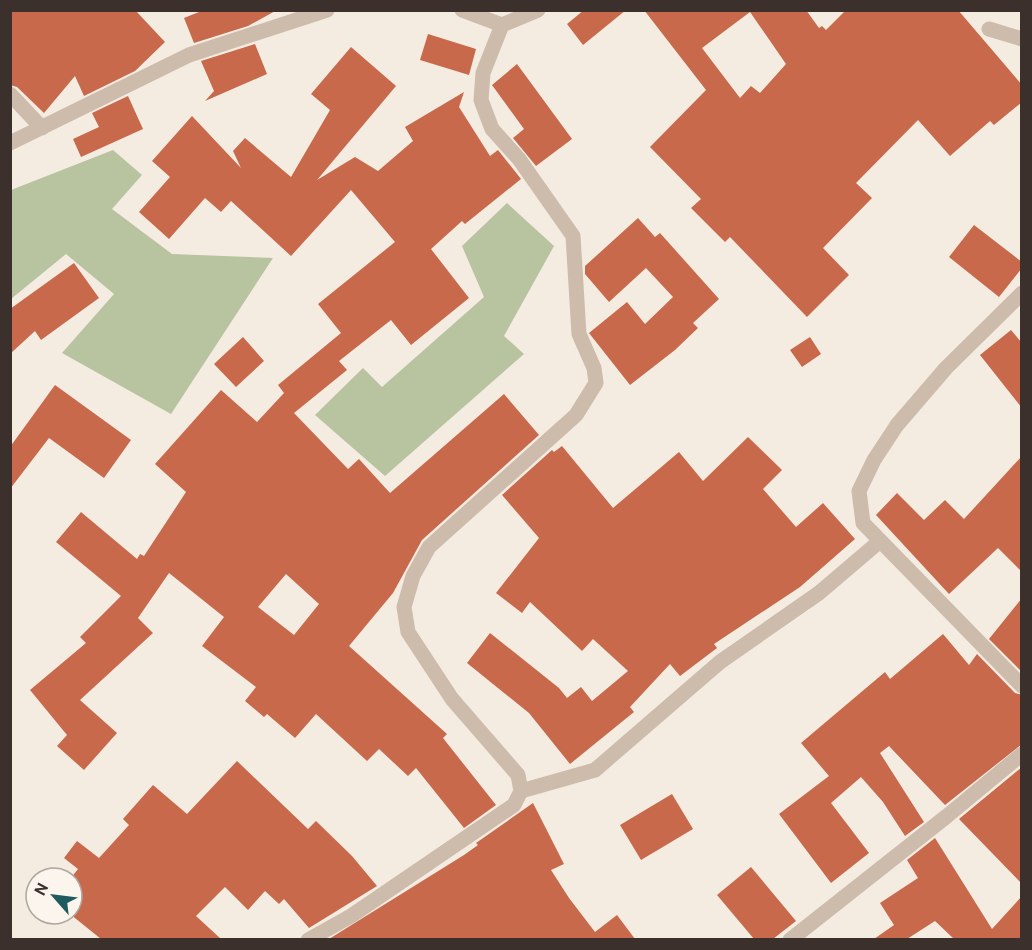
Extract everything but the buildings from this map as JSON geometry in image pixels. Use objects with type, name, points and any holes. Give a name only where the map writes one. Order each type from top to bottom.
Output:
[{"type":"street","points":[[10,143],[189,55],[304,14],[327,10]]},
{"type":"street","points":[[462,10],[502,25],[538,10]]},
{"type":"street","points":[[308,939],[351,916],[514,805],[521,791],[518,776],[452,699],[408,632],[404,607],[413,576],[429,547],[576,415],[596,383],[594,368],[579,334],[573,236],[519,159],[492,129],[481,100],[483,73],[502,25]]},
{"type":"street","points":[[989,29],[1022,39]]},
{"type":"street","points":[[10,94],[42,128]]},
{"type":"street","points":[[1022,293],[946,368],[897,425],[874,460],[859,491],[863,523],[1022,686]]},
{"type":"street","points":[[521,791],[595,770],[720,662],[819,593],[880,541]]},
{"type":"street","points":[[790,939],[1022,754]]},
{"type":"green space","points":[[113,150],[142,175],[112,209],[172,254],[273,258],[171,414],[62,353],[114,294],[66,254],[11,299],[11,190]]},
{"type":"green space","points":[[507,203],[554,246],[504,336],[524,354],[385,476],[315,415],[363,368],[382,387],[484,297],[462,246]]}]
